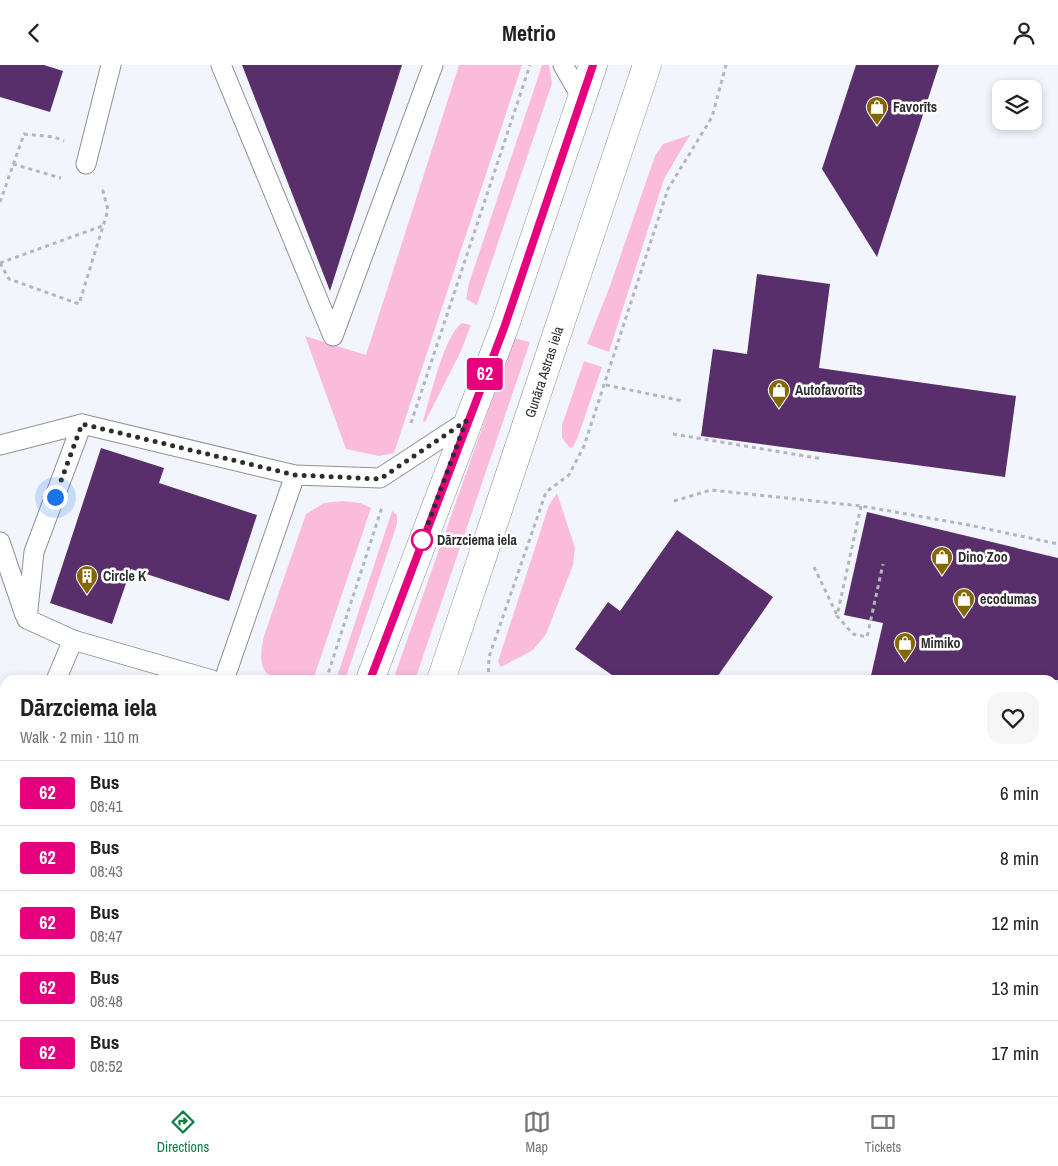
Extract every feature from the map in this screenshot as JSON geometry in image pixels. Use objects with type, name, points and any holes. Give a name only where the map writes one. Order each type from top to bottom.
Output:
[{"type":"main road","points":[[372,675],[466,421],[504,328],[593,65]]},
{"type":"main road","name":"Gunāra Astras iela","points":[[443,675],[647,65]]},
{"type":"lane","points":[[88,157],[111,65]]},
{"type":"lane","points":[[221,65],[333,336],[433,65]]},
{"type":"lane","points":[[563,65],[582,98]]},
{"type":"lane","points":[[0,445],[82,424],[295,475],[380,479],[466,421]]},
{"type":"lane","points":[[27,619],[34,552],[82,424]]},
{"type":"lane","points":[[226,675],[295,475]]},
{"type":"lane","points":[[0,543],[27,619],[73,640],[195,675]]},
{"type":"lane","points":[[58,675],[73,640]]},
{"type":"path","points":[[450,309],[530,65]]},
{"type":"path","points":[[488,675],[489,657],[546,492],[569,475],[584,446],[606,385],[668,189],[712,117],[726,65]]},
{"type":"path","points":[[0,203],[24,134],[54,137],[88,157]]},
{"type":"path","points":[[14,164],[67,180]]},
{"type":"path","points":[[94,188],[103,191],[108,209],[103,226],[79,303],[9,279],[0,263],[103,226]]},
{"type":"path","points":[[606,385],[683,401]]},
{"type":"path","points":[[673,434],[823,459]]},
{"type":"path","points":[[674,501],[711,490],[862,506],[968,525],[1058,544]]},
{"type":"path","points":[[838,616],[862,506]]},
{"type":"path","points":[[814,567],[838,616],[853,634],[867,637],[883,564]]},
{"type":"shaded area","points":[[459,65],[522,65],[394,453],[379,456],[346,449],[305,336],[366,355]]},
{"type":"shaded area","points":[[542,65],[549,65],[552,83],[477,305],[466,299],[469,283]]},
{"type":"shaded area","points":[[690,135],[664,179],[609,352],[587,344],[610,286],[655,156],[663,144]]},
{"type":"shaded area","points":[[462,323],[471,325],[461,351],[425,422],[423,421],[444,353],[455,330]]},
{"type":"shaded area","points":[[514,338],[530,342],[417,675],[395,675]]},
{"type":"shaded area","points":[[584,361],[602,367],[577,439],[573,447],[570,448],[562,438],[562,425]]},
{"type":"shaded area","points":[[557,493],[575,548],[573,565],[546,634],[533,650],[501,667],[498,661],[549,505]]},
{"type":"shaded area","points":[[342,501],[360,503],[371,508],[315,675],[269,675],[262,663],[261,651],[264,636],[306,514],[324,503]]},
{"type":"shaded area","points":[[392,511],[397,515],[397,524],[347,675],[338,675]]},
{"type":"building","points":[[0,65],[44,65],[63,71],[50,112],[0,97]]},
{"type":"building","points":[[242,65],[402,65],[330,291]]},
{"type":"building","points":[[856,65],[939,65],[877,257],[822,169]]},
{"type":"building","points":[[757,274],[830,284],[819,368],[1016,396],[1005,477],[701,436],[713,349],[747,354]]},
{"type":"building","points":[[101,448],[164,468],[159,483],[257,515],[229,601],[131,569],[112,624],[50,603]]},
{"type":"building","points":[[867,512],[1058,558],[1058,675],[871,675],[883,623],[844,615]]},
{"type":"building","points":[[677,530],[773,597],[718,675],[612,675],[575,649],[608,602],[620,611]]},
{"type":"bus line","name":"62","points":[[372,675],[466,421],[504,328],[593,65]]},
{"type":"place","name":"Favorīts","points":[[877,126]]},
{"type":"place","name":"Autofavorīts","points":[[779,409]]},
{"type":"place","name":"Dārzciema iela","points":[[422,540]]},
{"type":"place","name":"Dino Zoo","points":[[942,576]]},
{"type":"place","name":"Circle K","points":[[87,595]]},
{"type":"place","name":"ecodumas","points":[[964,618]]},
{"type":"place","name":"Mimiko","points":[[905,662]]},
{"type":"route","points":[[55,497],[82,424],[295,475],[380,479],[396,466],[466,421],[422,540]]}]
